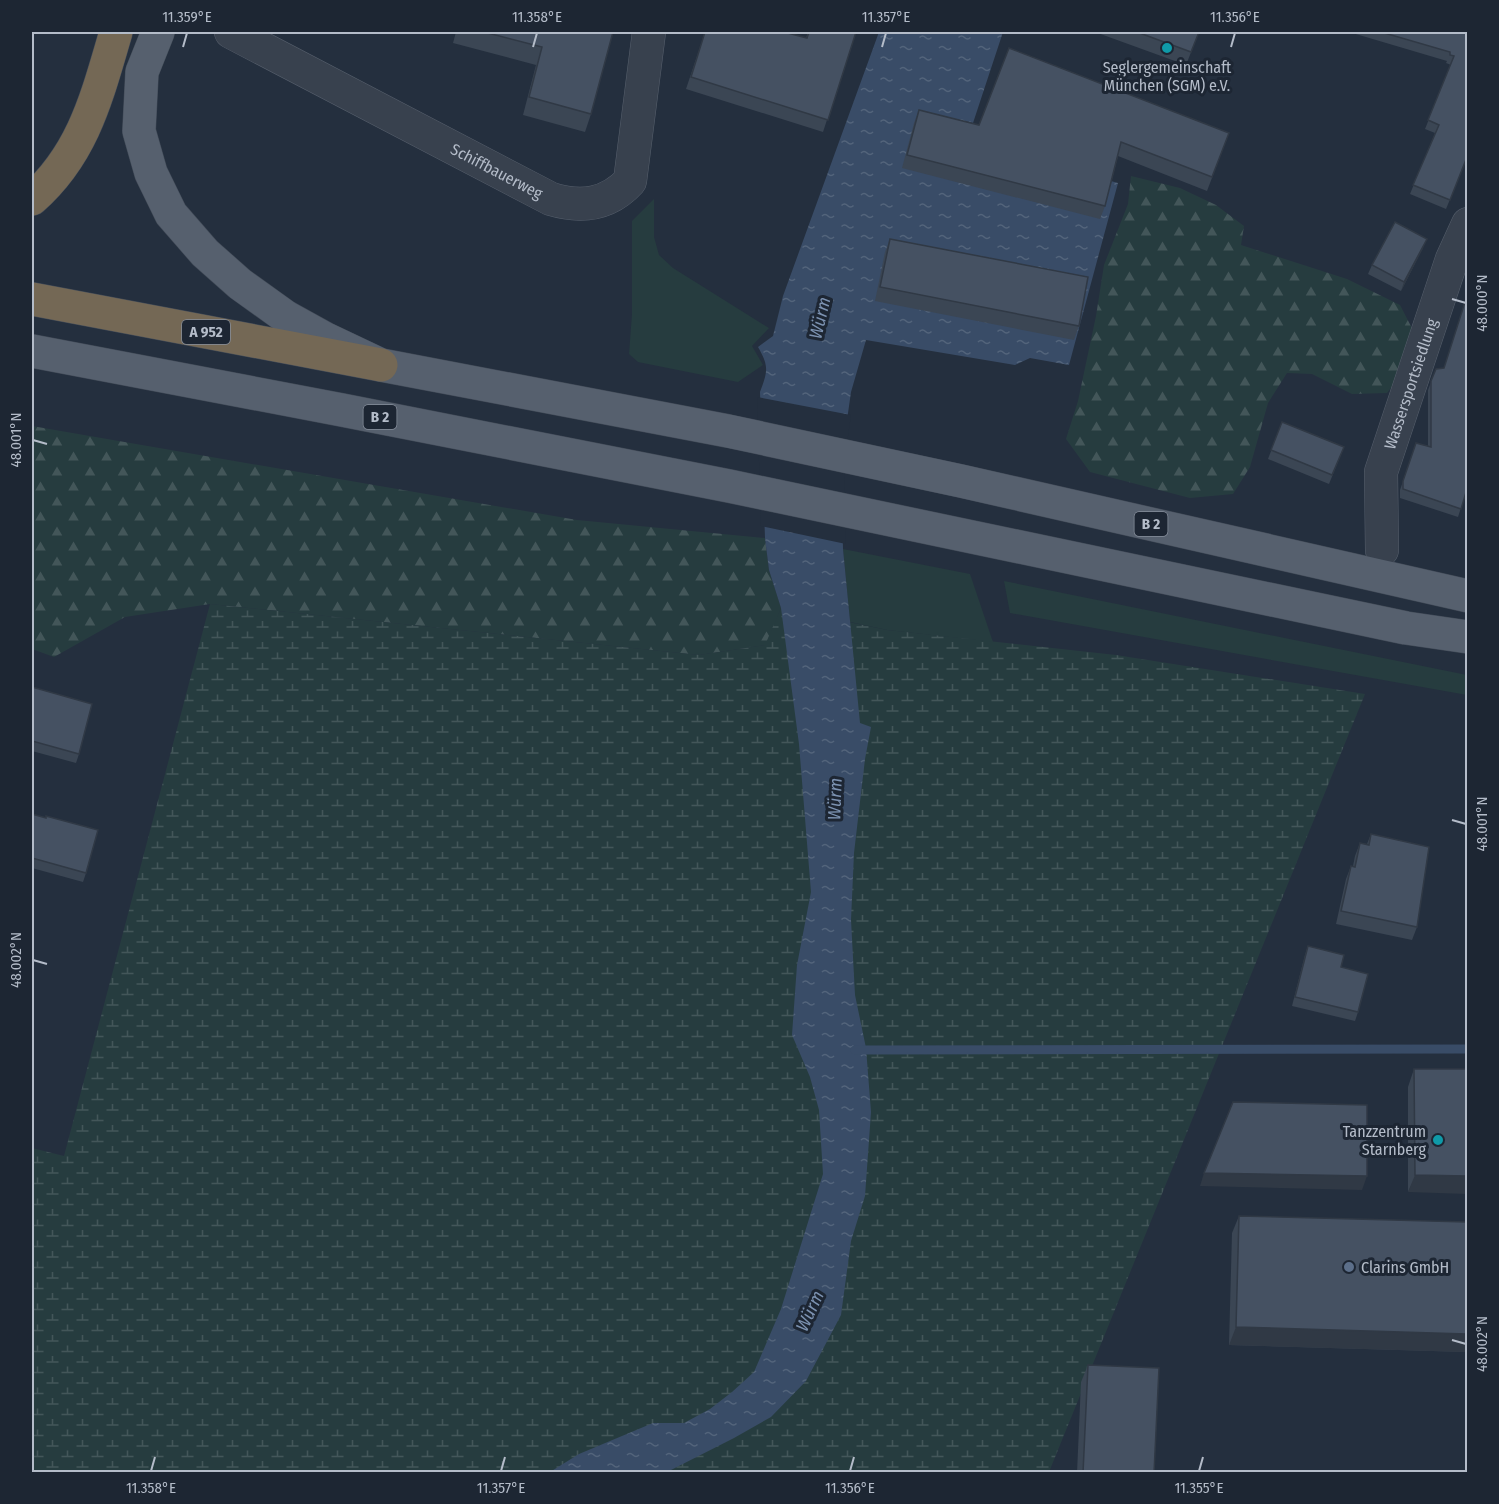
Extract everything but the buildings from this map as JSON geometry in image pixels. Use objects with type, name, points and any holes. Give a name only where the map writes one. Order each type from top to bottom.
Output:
[{"type":"highway","points":[[32,199],[48,185],[79,142],[97,97],[116,32]]},
{"type":"highway","name":"A 952","points":[[32,299],[381,365]]},
{"type":"main road","points":[[158,32],[142,72],[139,131],[151,173],[171,214],[205,253],[258,297],[305,328],[381,365]]},
{"type":"main road","name":"B 2","points":[[32,351],[729,486],[1406,628],[1467,637]]},
{"type":"main road","name":"B 2","points":[[381,365],[728,431],[1467,596]]},
{"type":"street","name":"Schiffbauerweg","points":[[231,32],[551,199],[569,204],[589,204],[619,193],[630,181],[649,32]]},
{"type":"street","name":"Wassersportsiedlung","points":[[1382,550],[1382,472],[1452,259],[1467,224]]},
{"type":"green space","points":[[1131,176],[1180,188],[1216,205],[1244,226],[1241,245],[1347,279],[1400,305],[1416,336],[1408,366],[1387,393],[1352,394],[1312,374],[1287,373],[1268,403],[1250,467],[1233,494],[1190,498],[1090,472],[1066,439],[1078,401],[1104,265],[1128,204]]},
{"type":"green space","points":[[654,199],[654,237],[659,255],[673,268],[769,328],[752,346],[763,365],[738,382],[638,362],[629,354],[632,314],[632,221]]},
{"type":"green space","points":[[32,426],[577,520],[765,538],[769,570],[781,608],[766,645],[699,655],[210,604],[125,617],[54,657],[32,649]]},
{"type":"green space","points":[[843,549],[970,574],[993,642],[887,630],[850,622]]},
{"type":"green space","points":[[1004,581],[1467,675],[1467,695],[1010,613]]},
{"type":"green space","points":[[210,604],[699,655],[765,645],[781,608],[887,630],[1116,655],[1365,694],[1049,1472],[32,1472],[32,1148],[64,1156]]},
{"type":"water","name":"Würm","points":[[879,32],[1003,32],[973,123],[921,112],[917,127],[1118,183],[1069,365],[1030,358],[1015,365],[866,340],[851,392],[841,462],[843,549],[860,723],[871,727],[854,853],[851,920],[855,995],[866,1048],[871,1112],[865,1196],[851,1241],[841,1315],[806,1381],[771,1417],[734,1438],[669,1471],[550,1472],[579,1454],[653,1423],[684,1423],[710,1409],[754,1372],[781,1309],[823,1174],[819,1110],[810,1077],[792,1035],[797,965],[811,892],[799,744],[781,608],[769,570],[765,538],[760,392],[766,369],[758,347],[773,336],[783,296]]},
{"type":"pier","points":[[757,397],[851,415],[844,463],[846,544],[761,526]]},
{"type":"waterway","points":[[855,1050],[1468,1049]]},
{"type":"place","name":"Seglergemeinschaft München (SGM) e.V.","points":[[1167,48]]},
{"type":"place","name":"Tanzzentrum Starnberg","points":[[1438,1140]]},
{"type":"place","name":"Clarins GmbH","points":[[1349,1267]]}]
